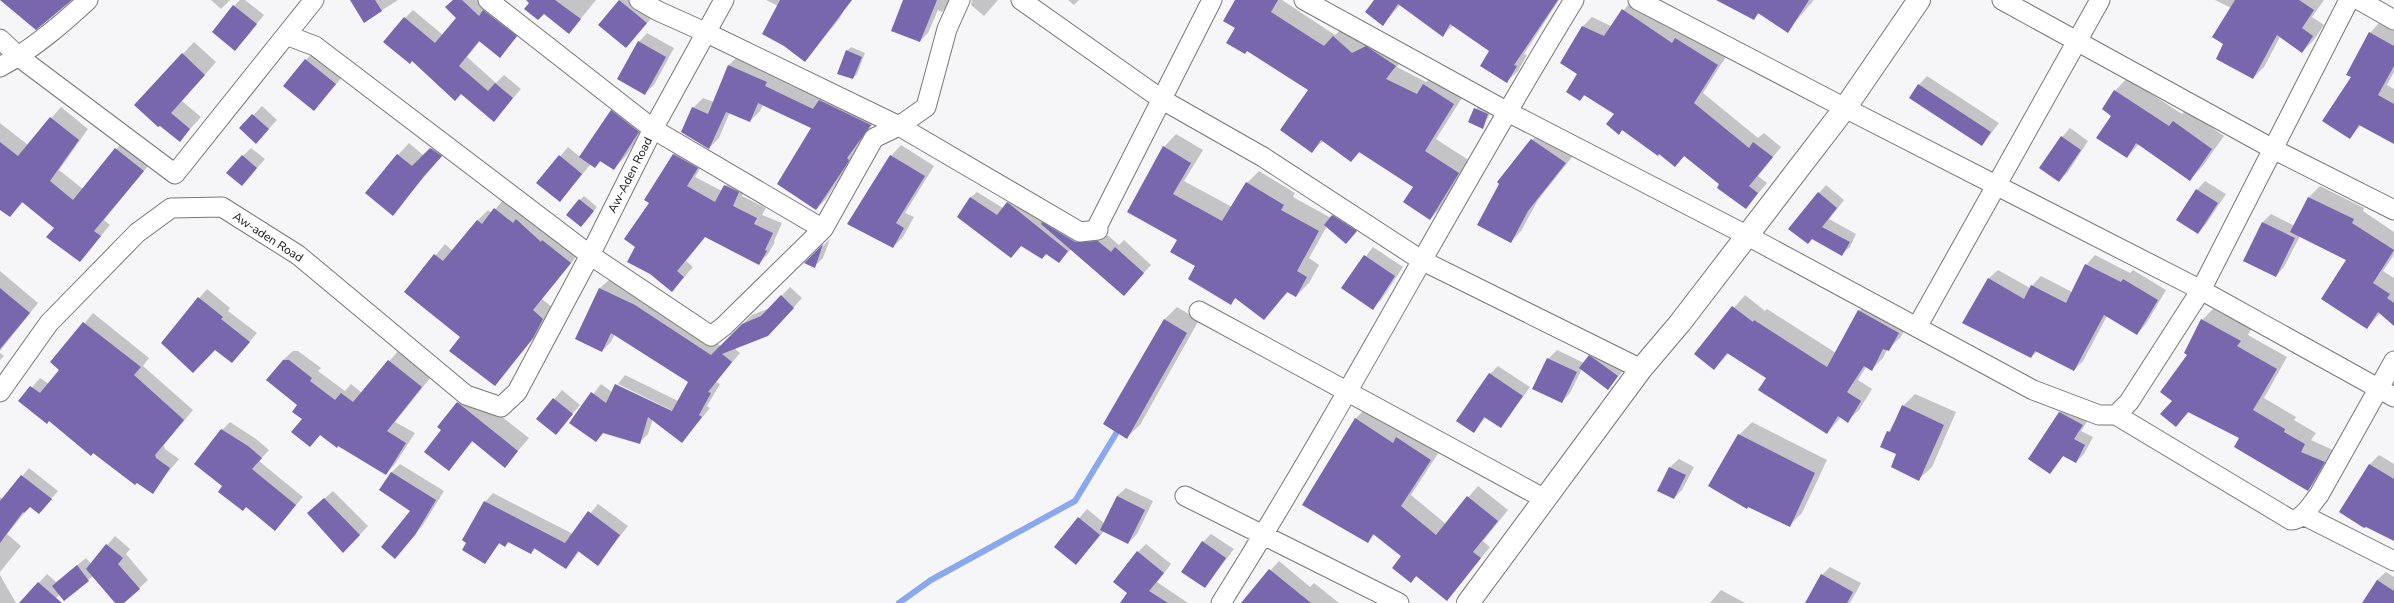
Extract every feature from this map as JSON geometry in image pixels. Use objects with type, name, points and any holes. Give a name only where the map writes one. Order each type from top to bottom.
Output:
[{"type":"street","points":[[0,67],[19,57],[65,22],[88,0]]},
{"type":"street","points":[[0,40],[19,57],[175,174],[314,0]]},
{"type":"street","points":[[488,0],[653,129],[823,229]]},
{"type":"street","points":[[639,0],[658,11],[707,33],[899,126],[1080,232],[1098,230],[1097,227],[1212,0]]},
{"type":"street","name":"Aw-Aden Road","points":[[537,351],[590,255],[653,129],[724,0]]},
{"type":"street","points":[[286,35],[315,46],[590,255],[711,336],[724,326],[823,229],[874,138],[899,126],[926,107],[947,29],[960,0]]},
{"type":"street","points":[[1021,0],[1161,99],[1263,157],[1421,260],[1641,369]]},
{"type":"street","points":[[1304,0],[1506,111],[1746,235],[2033,390],[2099,415],[2116,415],[2291,520],[2297,520],[2303,515],[2319,495],[2386,393],[2394,361]]},
{"type":"street","points":[[1221,603],[1263,536],[1347,392],[1506,111],[1574,0]]},
{"type":"street","points":[[1638,0],[1845,108],[2201,290],[2386,393]]},
{"type":"street","points":[[1468,603],[1641,369],[1680,323],[1746,235],[1845,108],[1919,0]]},
{"type":"street","points":[[2002,0],[2273,149],[2394,210]]},
{"type":"street","points":[[1917,327],[2076,40],[2100,0]]},
{"type":"street","points":[[2116,415],[2129,402],[2201,290],[2349,0]]},
{"type":"street","points":[[2359,0],[2394,20]]},
{"type":"street","name":"Aw-aden Road","points":[[0,392],[49,323],[137,233],[171,208],[222,207],[298,255],[466,395],[501,407],[517,392],[537,351]]},
{"type":"street","points":[[1199,311],[1545,499]]},
{"type":"street","points":[[1185,496],[1399,603]]},
{"type":"street","points":[[2303,515],[2394,561]]},
{"type":"building","points":[[0,0],[72,0],[36,30]]},
{"type":"building","points":[[350,0],[375,0],[382,11],[364,23]]},
{"type":"building","points":[[453,0],[462,0],[479,16],[483,10],[517,36],[500,58],[479,41],[459,66],[488,91],[495,83],[513,98],[494,122],[461,94],[455,101],[412,61],[410,64],[383,42],[404,17],[435,43],[456,18],[445,7]]},
{"type":"building","points":[[526,0],[555,0],[581,19],[569,34],[544,14],[538,20],[524,9],[529,3]]},
{"type":"building","points":[[619,0],[647,23],[626,48],[598,25]]},
{"type":"building","points":[[780,0],[852,0],[805,62],[784,46],[762,34]]},
{"type":"building","points":[[903,0],[937,0],[920,42],[891,31]]},
{"type":"building","points":[[1235,0],[1278,0],[1271,12],[1324,46],[1333,36],[1352,53],[1366,46],[1396,66],[1386,79],[1417,94],[1423,84],[1454,104],[1425,151],[1459,173],[1430,220],[1403,202],[1413,187],[1359,152],[1351,162],[1321,140],[1312,153],[1280,130],[1308,90],[1247,51],[1245,54],[1226,43],[1235,28],[1223,21]]},
{"type":"building","points":[[1374,0],[1558,0],[1514,65],[1517,66],[1507,83],[1480,66],[1489,51],[1450,24],[1443,37],[1398,4],[1383,26],[1365,12]]},
{"type":"building","points":[[1716,0],[1809,0],[1788,33],[1758,13],[1754,20]]},
{"type":"building","points":[[2235,0],[2299,0],[2314,10],[2302,28],[2313,36],[2302,53],[2277,35],[2253,79],[2216,59],[2223,44],[2212,37]]},
{"type":"building","points":[[233,5],[257,24],[235,51],[212,32]]},
{"type":"building","points":[[1622,9],[1672,43],[1675,38],[1718,65],[1694,103],[1749,148],[1753,142],[1773,157],[1749,186],[1758,193],[1746,209],[1717,188],[1719,184],[1684,156],[1675,167],[1659,154],[1658,156],[1622,130],[1619,135],[1606,124],[1614,114],[1584,95],[1580,101],[1566,92],[1577,74],[1560,63],[1582,26],[1604,36]]},
{"type":"building","points":[[2369,32],[2394,46],[2394,66],[2378,95],[2394,104],[2394,144],[2359,125],[2350,139],[2322,121],[2351,77],[2346,75]]},
{"type":"building","points":[[638,41],[666,57],[645,95],[617,79]]},
{"type":"building","points":[[846,50],[862,57],[853,79],[837,74]]},
{"type":"building","points":[[182,53],[205,75],[171,113],[190,129],[180,142],[160,126],[158,127],[134,105]]},
{"type":"building","points":[[305,59],[336,84],[314,111],[283,86]]},
{"type":"building","points":[[728,65],[767,82],[765,86],[813,109],[819,100],[871,125],[847,158],[849,160],[847,164],[816,210],[777,184],[811,128],[758,103],[750,122],[726,112],[709,149],[681,132],[692,107],[708,114]]},
{"type":"building","points":[[1918,84],[1991,132],[1982,146],[1909,98]]},
{"type":"building","points":[[2114,90],[2169,126],[2173,121],[2212,149],[2190,181],[2136,143],[2127,158],[2096,138],[2111,116],[2102,109]]},
{"type":"building","points":[[1474,108],[1488,114],[1483,129],[1468,122]]},
{"type":"building","points":[[611,110],[639,132],[614,170],[600,161],[595,168],[579,157]]},
{"type":"building","points":[[252,114],[269,129],[256,144],[239,128]]},
{"type":"building","points":[[50,117],[79,140],[50,181],[73,200],[115,148],[144,171],[94,231],[101,236],[80,262],[46,237],[54,228],[22,202],[10,217],[0,210],[0,142],[18,156]]},
{"type":"building","points":[[2061,136],[2081,150],[2059,182],[2039,168]]},
{"type":"building","points":[[1531,139],[1566,163],[1528,211],[1511,243],[1477,225],[1499,184],[1497,182]]},
{"type":"building","points":[[1163,146],[1191,163],[1173,194],[1222,221],[1246,182],[1284,205],[1281,210],[1319,231],[1297,271],[1307,277],[1296,297],[1287,292],[1264,320],[1235,298],[1231,305],[1188,279],[1195,266],[1170,252],[1177,240],[1127,212]]},
{"type":"building","points":[[430,148],[442,156],[424,176],[393,216],[365,193],[397,154],[412,166]]},
{"type":"building","points":[[673,154],[698,168],[687,186],[715,202],[724,185],[739,192],[733,206],[757,218],[754,224],[773,233],[765,250],[767,251],[759,265],[705,237],[677,271],[684,277],[672,292],[650,274],[627,262],[635,247],[624,239],[649,203],[644,200]]},
{"type":"building","points":[[242,155],[257,168],[242,186],[226,173]]},
{"type":"building","points":[[559,155],[582,174],[560,202],[536,183]]},
{"type":"building","points":[[890,155],[925,176],[896,223],[904,228],[893,248],[847,224]]},
{"type":"building","points":[[2196,189],[2218,203],[2198,234],[2176,220]]},
{"type":"building","points":[[1818,192],[1837,208],[1822,227],[1850,242],[1842,256],[1812,239],[1808,244],[1788,229]]},
{"type":"building","points":[[970,197],[997,215],[1007,202],[1068,251],[1059,263],[1046,254],[1042,259],[1021,246],[1011,258],[957,217]]},
{"type":"building","points":[[2308,197],[2354,219],[2352,223],[2394,250],[2373,283],[2390,294],[2387,298],[2394,303],[2394,326],[2378,312],[2367,329],[2321,299],[2346,260],[2290,232]]},
{"type":"building","points":[[579,199],[594,211],[581,227],[566,215]]},
{"type":"building","points":[[494,208],[513,223],[516,219],[541,242],[542,240],[571,263],[533,310],[543,319],[533,338],[495,386],[449,351],[460,337],[404,292],[434,254],[443,261],[477,220],[482,224]]},
{"type":"building","points":[[1332,215],[1357,231],[1346,244],[1324,225]]},
{"type":"building","points":[[1042,222],[1075,242],[1098,241],[1111,252],[1115,247],[1144,273],[1124,296],[1041,224]]},
{"type":"building","points":[[2262,222],[2295,238],[2276,277],[2243,261]]},
{"type":"building","points":[[823,244],[815,268],[804,263]]},
{"type":"building","points":[[1364,255],[1395,276],[1373,310],[1341,288]]},
{"type":"building","points":[[2085,264],[2121,282],[2123,279],[2158,300],[2137,335],[2104,315],[2074,371],[2035,351],[2031,358],[1962,323],[1988,278],[2024,299],[2031,285],[2066,303]]},
{"type":"building","points":[[0,288],[30,313],[0,349]]},
{"type":"building","points":[[599,288],[635,305],[711,355],[742,324],[761,316],[781,295],[794,308],[768,336],[722,354],[732,362],[708,392],[711,393],[699,415],[702,417],[682,443],[648,417],[640,444],[603,433],[596,442],[569,423],[591,392],[606,403],[615,384],[672,411],[688,382],[611,333],[602,352],[575,339]]},
{"type":"building","points":[[198,297],[223,317],[221,319],[250,342],[232,363],[215,350],[193,373],[161,343]]},
{"type":"building","points":[[1732,306],[1753,322],[1754,320],[1827,367],[1858,310],[1899,333],[1889,351],[1883,349],[1872,371],[1864,366],[1847,392],[1861,401],[1848,423],[1838,416],[1827,434],[1758,390],[1766,378],[1727,353],[1714,370],[1694,354]]},
{"type":"building","points":[[1164,319],[1187,333],[1127,439],[1103,424]]},
{"type":"building","points":[[2201,319],[2241,341],[2237,346],[2277,369],[2253,410],[2285,429],[2284,432],[2305,444],[2301,452],[2325,462],[2308,491],[2234,447],[2239,438],[2188,412],[2176,427],[2160,414],[2172,401],[2160,392],[2187,355],[2184,353]]},
{"type":"building","points":[[83,322],[141,367],[134,375],[184,420],[155,455],[156,458],[170,468],[153,494],[137,483],[135,485],[93,453],[91,456],[49,421],[47,424],[18,401],[30,386],[40,393],[59,370],[50,362]]},
{"type":"building","points":[[1589,355],[1618,376],[1608,390],[1579,368]]},
{"type":"building","points":[[1547,358],[1577,372],[1562,403],[1532,389]]},
{"type":"building","points":[[283,360],[289,360],[312,378],[310,381],[335,400],[341,393],[353,402],[388,360],[422,387],[387,431],[406,443],[386,475],[338,446],[337,448],[320,435],[310,447],[291,432],[302,419],[292,412],[297,405],[266,380]]},
{"type":"building","points":[[1489,373],[1523,396],[1501,428],[1484,417],[1474,433],[1456,421]]},
{"type":"building","points":[[553,398],[573,414],[556,435],[536,419]]},
{"type":"building","points":[[457,402],[518,451],[505,468],[472,441],[449,471],[424,452],[441,430],[437,427]]},
{"type":"building","points":[[1902,405],[1944,425],[1919,481],[1891,467],[1896,454],[1880,447],[1887,431],[1890,432]]},
{"type":"building","points":[[2059,412],[2083,425],[2074,439],[2085,445],[2076,463],[2063,456],[2050,474],[2028,459]]},
{"type":"building","points":[[1355,418],[1393,443],[1396,437],[1431,460],[1401,506],[1436,535],[1467,496],[1498,521],[1473,552],[1481,558],[1447,601],[1416,576],[1411,583],[1392,568],[1401,556],[1373,534],[1368,543],[1302,505]]},
{"type":"building","points":[[221,429],[248,446],[262,458],[252,469],[296,505],[275,531],[246,507],[243,511],[218,492],[222,486],[194,464]]},
{"type":"building","points":[[1738,434],[1815,473],[1790,527],[1748,507],[1747,509],[1708,486]]},
{"type":"building","points":[[2369,464],[2394,479],[2394,541],[2366,527],[2364,528],[2339,512]]},
{"type":"building","points":[[1669,467],[1686,475],[1674,499],[1657,491]]},
{"type":"building","points":[[391,472],[436,500],[415,535],[395,559],[381,547],[410,511],[379,490]]},
{"type":"building","points":[[21,475],[52,499],[39,514],[30,507],[24,513],[23,512],[0,543],[0,501]]},
{"type":"building","points":[[1117,496],[1145,510],[1128,544],[1100,530]]},
{"type":"building","points":[[324,498],[360,535],[343,553],[307,513]]},
{"type":"building","points":[[484,501],[565,543],[588,511],[620,535],[598,566],[578,551],[566,569],[534,548],[531,554],[508,542],[505,547],[499,543],[485,564],[462,550],[466,543],[462,540]]},
{"type":"building","points":[[1078,517],[1100,535],[1076,565],[1054,547]]},
{"type":"building","points":[[1202,541],[1226,558],[1205,588],[1181,572]]},
{"type":"building","points":[[106,544],[123,558],[118,564],[140,589],[124,603],[115,603],[86,569]]},
{"type":"building","points":[[1137,551],[1164,573],[1149,591],[1168,603],[1120,603],[1127,593],[1113,582]]},
{"type":"building","points":[[77,565],[89,581],[64,601],[52,586]]},
{"type":"building","points":[[1269,569],[1311,603],[1241,603]]},
{"type":"building","points":[[1821,574],[1853,592],[1847,603],[1805,603]]},
{"type":"building","points":[[2377,580],[2394,591],[2394,603],[2362,603]]},
{"type":"building","points":[[38,582],[62,603],[19,603]]},
{"type":"waterway","points":[[899,603],[931,580],[1075,501],[1120,427]]}]
